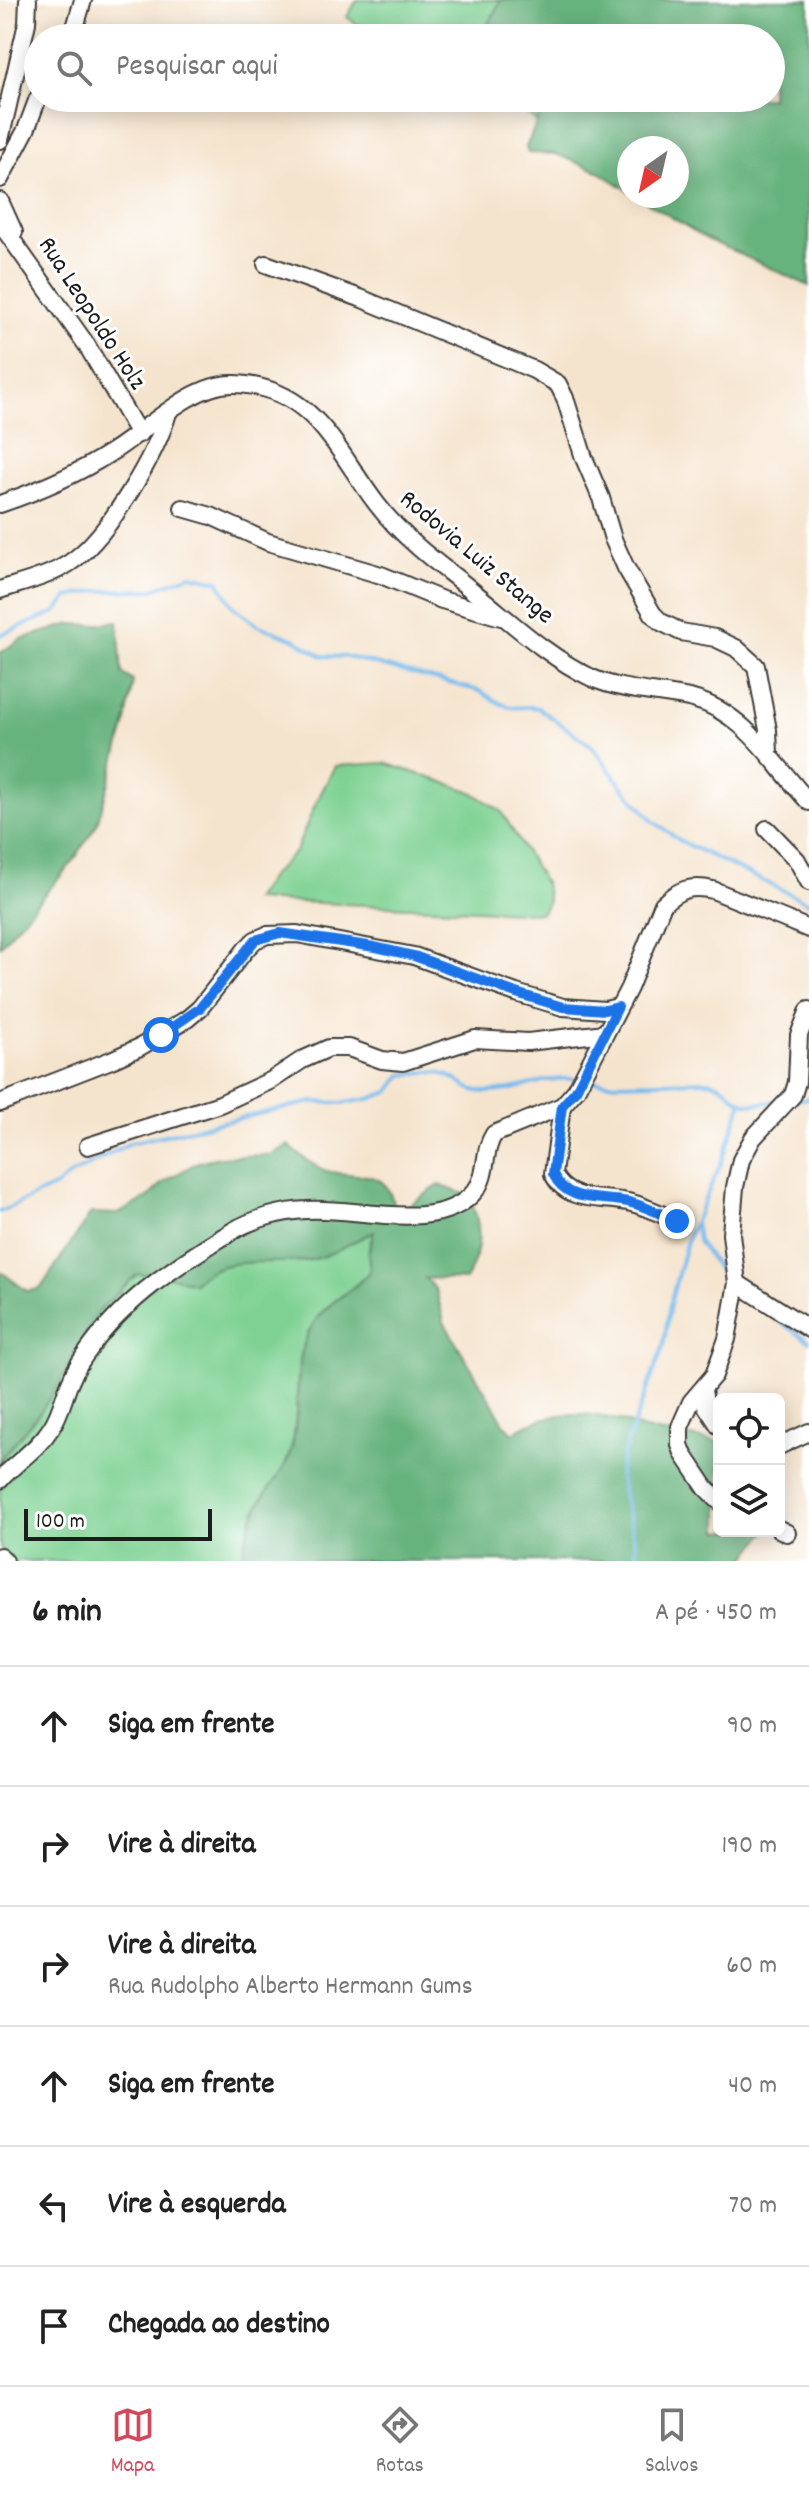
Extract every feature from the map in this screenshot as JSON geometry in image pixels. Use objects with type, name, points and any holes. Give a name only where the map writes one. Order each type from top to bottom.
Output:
[{"type":"street","points":[[27,24],[28,0]]},
{"type":"street","points":[[76,24],[83,0]]},
{"type":"street","points":[[0,140],[24,36]]},
{"type":"street","points":[[0,179],[33,112]]},
{"type":"street","points":[[0,201],[26,258]]},
{"type":"street","name":"Rua Leopoldo Holz","points":[[0,223],[86,344],[139,434]]},
{"type":"street","points":[[0,234],[26,258]]},
{"type":"street","points":[[266,264],[375,304],[534,370],[558,384],[601,498],[613,539],[638,590],[661,622],[681,632],[715,638],[736,648],[756,666],[769,754]]},
{"type":"street","name":"Rodovia Luiz Stange","points":[[0,504],[78,472],[187,399],[213,386],[245,385],[284,396],[309,411],[324,426],[394,525],[506,618],[575,669],[595,679],[709,705],[751,734],[809,802]]},
{"type":"street","points":[[0,590],[72,562],[87,550],[146,465],[160,439],[168,413]]},
{"type":"street","points":[[183,508],[211,516],[268,542],[381,575],[442,600],[506,618]]},
{"type":"street","points":[[767,829],[797,860],[809,882]]},
{"type":"street","points":[[0,1480],[39,1444],[53,1426],[72,1375],[92,1345],[121,1313],[149,1286],[234,1230],[285,1212],[309,1209],[414,1215],[435,1214],[460,1205],[482,1181],[489,1142],[494,1134],[562,1106],[576,1090],[629,988],[663,904],[682,889],[697,887],[713,890],[809,929]]},
{"type":"street","points":[[0,1103],[140,1047],[187,1019],[200,1008],[246,949],[255,940],[267,935],[297,934],[414,956],[563,1007],[605,1010],[618,1007]]},
{"type":"street","points":[[713,1495],[680,1445],[680,1427],[691,1402],[714,1375],[724,1351],[737,1283],[731,1234],[741,1160],[753,1138],[793,1095],[797,1082],[799,1035],[809,1010]]},
{"type":"street","points":[[88,1146],[220,1104],[272,1080],[329,1048],[349,1048],[393,1063],[475,1039],[528,1042],[605,1033]]},
{"type":"street","points":[[562,1106],[553,1174],[564,1190],[575,1195],[643,1206],[677,1221]]},
{"type":"street","points":[[737,1283],[809,1329]]},
{"type":"street","points":[[703,1391],[706,1406],[713,1417]]},
{"type":"street","points":[[785,1443],[809,1432]]},
{"type":"street","points":[[0,1556],[5,1561]]},
{"type":"green space","points":[[357,0],[501,0],[488,24],[356,24],[347,17]]},
{"type":"green space","points":[[501,0],[809,0],[809,286],[707,239],[657,208],[689,208],[689,136],[617,136],[617,183],[598,171],[556,154],[528,153],[526,147],[541,112],[785,112],[785,24],[488,24]]},
{"type":"green space","points":[[524,112],[542,112],[537,122]]},
{"type":"green space","points":[[118,621],[122,673],[133,681],[125,727],[97,824],[72,863],[0,946],[0,653],[21,639],[71,624],[94,625]]},
{"type":"green space","points":[[385,763],[470,791],[501,811],[545,884],[548,902],[541,913],[254,900],[271,876],[296,851],[335,766]]},
{"type":"green space","points":[[288,1145],[325,1170],[381,1181],[392,1199],[396,1214],[439,1185],[468,1195],[478,1228],[477,1249],[471,1270],[465,1280],[425,1278],[436,1290],[444,1322],[504,1423],[513,1433],[552,1417],[593,1415],[652,1431],[713,1442],[713,1537],[762,1537],[743,1561],[242,1561],[256,1510],[289,1456],[296,1423],[301,1355],[306,1339],[319,1316],[370,1271],[368,1255],[374,1232],[312,1260],[231,1264],[205,1274],[194,1283],[160,1274],[137,1274],[101,1309],[41,1411],[0,1460],[0,1271],[27,1291],[40,1289],[91,1213],[118,1214],[198,1162],[219,1157],[271,1155]]},
{"type":"green space","points":[[375,1232],[369,1251],[370,1270],[319,1316],[306,1339],[301,1355],[289,1456],[256,1510],[242,1561],[11,1561],[0,1548],[0,1460],[41,1411],[101,1309],[137,1274],[160,1274],[194,1283],[212,1270],[235,1263],[315,1259]]},
{"type":"waterway","points":[[0,635],[56,612],[68,597],[97,591],[151,590],[191,575],[218,581],[233,606],[257,625],[294,639],[322,656],[348,657],[480,691],[507,706],[538,708],[592,746],[653,821],[682,842],[809,903]]},
{"type":"waterway","points":[[0,1212],[56,1186],[130,1143],[312,1102],[344,1103],[369,1099],[389,1092],[402,1075],[440,1073],[468,1088],[486,1092],[574,1079]]},
{"type":"waterway","points":[[590,1081],[708,1081],[724,1087],[745,1103],[781,1100]]},
{"type":"waterway","points":[[797,1100],[809,1098]]},
{"type":"waterway","points":[[637,1561],[619,1475],[624,1451],[663,1347],[670,1304],[688,1237],[723,1159],[742,1102]]},
{"type":"waterway","points":[[695,1221],[698,1241],[730,1285]]},
{"type":"waterway","points":[[741,1296],[809,1341]]},
{"type":"route","points":[[161,1035],[200,1008],[255,940],[280,933],[414,956],[563,1007],[605,1010],[618,1007],[576,1090],[562,1106],[553,1174],[564,1190],[575,1195],[643,1206],[677,1221]]}]
